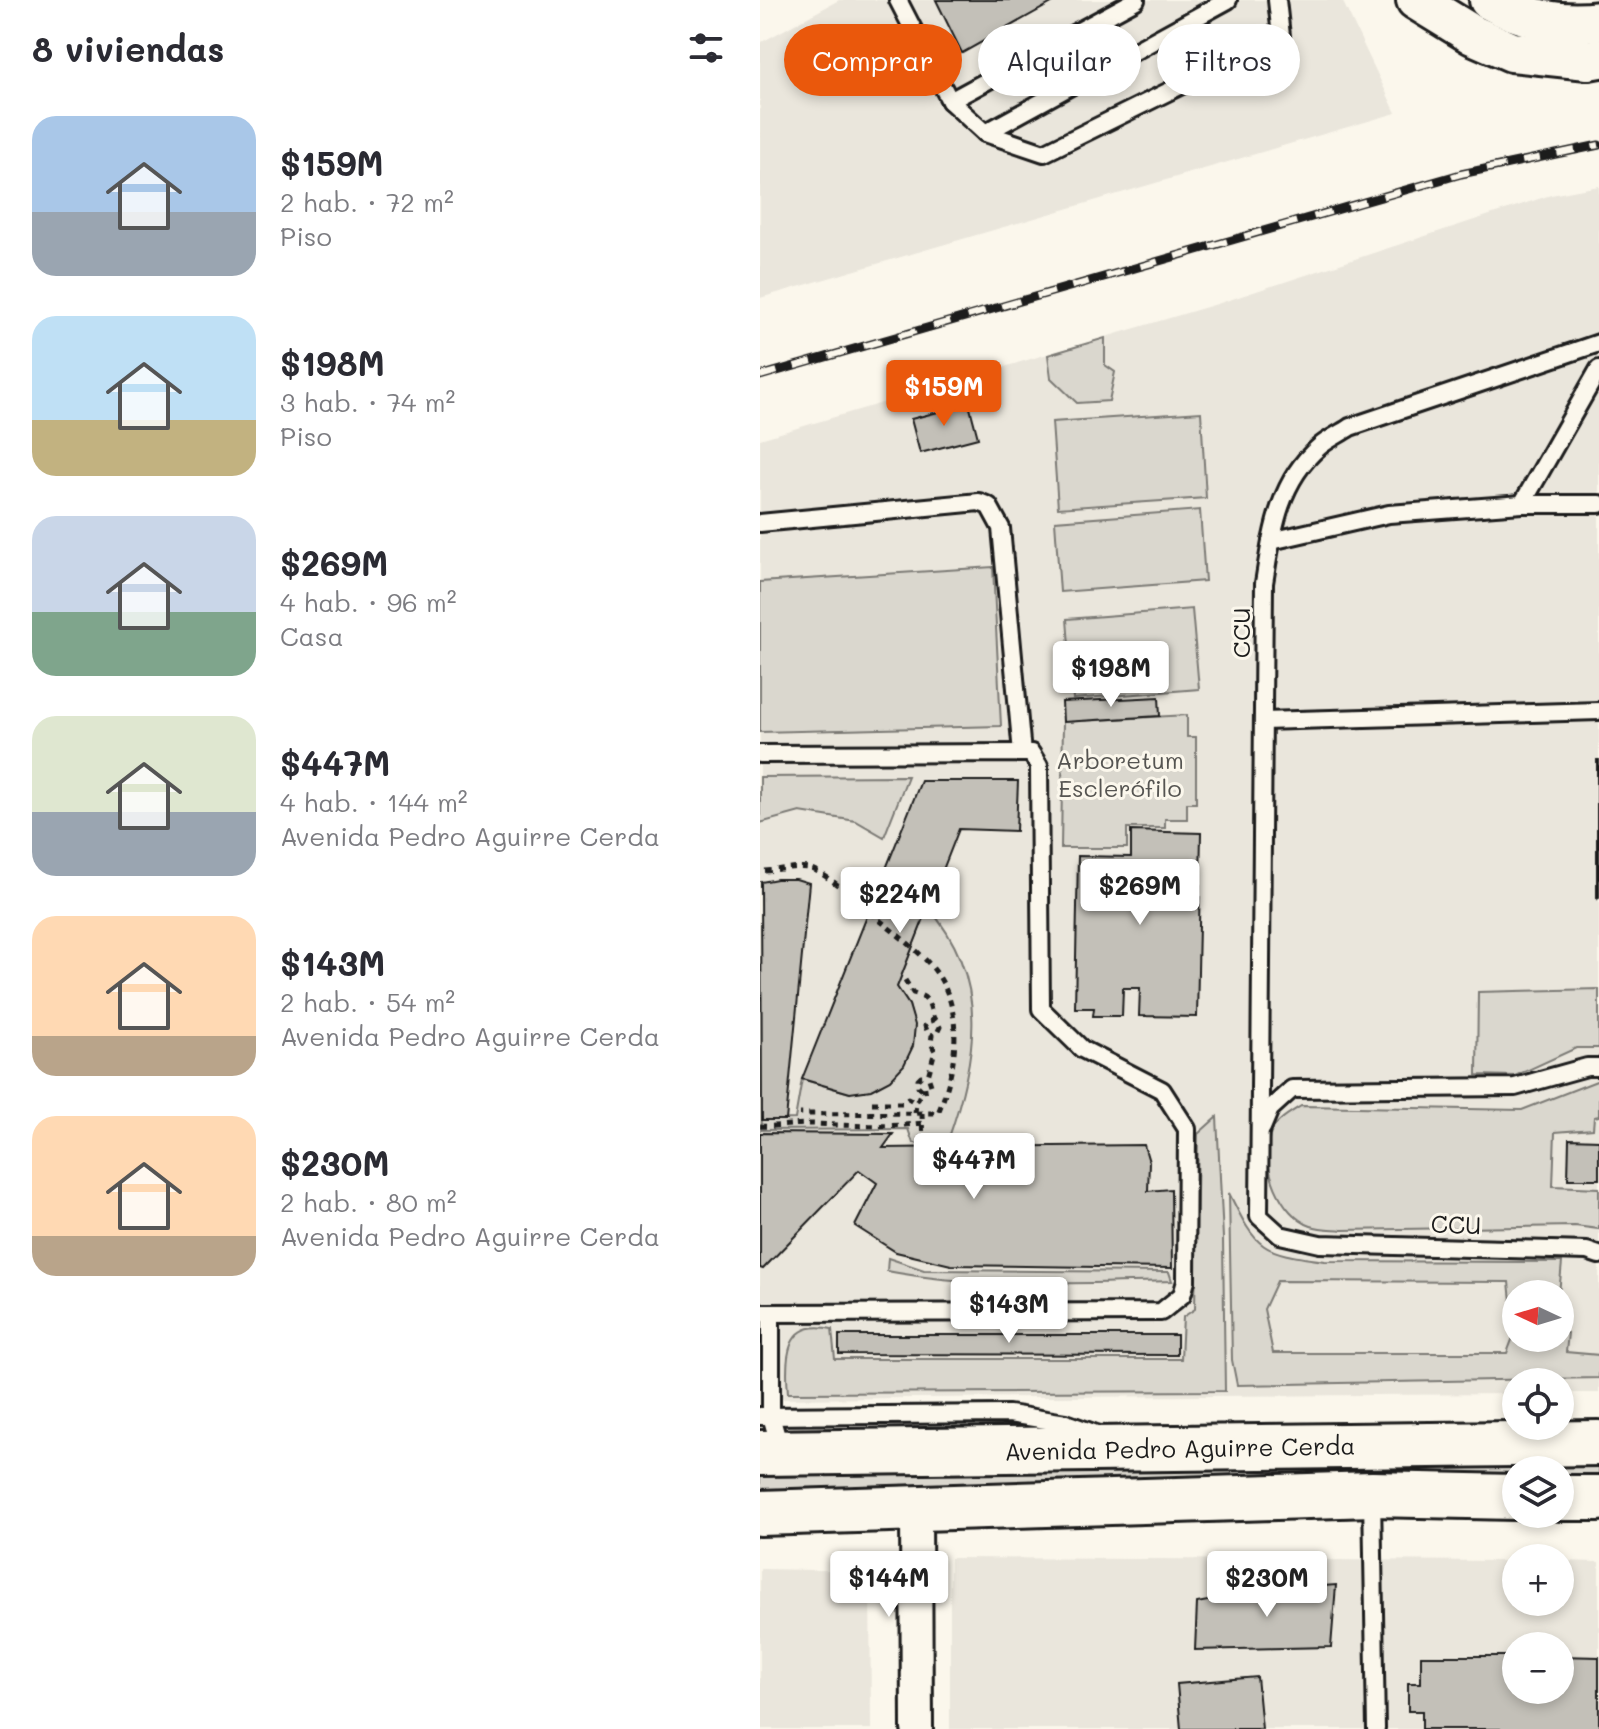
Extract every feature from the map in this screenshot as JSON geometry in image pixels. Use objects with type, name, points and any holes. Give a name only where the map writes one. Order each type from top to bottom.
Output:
[{"type":"main road","name":"Avenida Pedro Aguirre Cerda","points":[[768,1434],[1124,1448],[1525,1443],[1585,1435]]},
{"type":"main road","name":"Avenida Pedro Aguirre Cerda","points":[[760,1513],[1372,1494],[1502,1497]]},
{"type":"main road","points":[[1574,1498],[1599,1498]]},
{"type":"street","points":[[1416,0],[1473,35],[1512,52],[1588,60],[1599,58]]},
{"type":"street","points":[[1490,1],[1529,19],[1577,24],[1599,21]]},
{"type":"street","points":[[916,1509],[917,1729]]},
{"type":"lane","points":[[898,0],[950,101],[985,133],[1044,153],[1281,36],[1277,0]]},
{"type":"lane","points":[[950,101],[1136,0]]},
{"type":"lane","points":[[985,133],[1228,0]]},
{"type":"lane","name":"CCU","points":[[1599,343],[1350,427],[1318,448],[1291,481],[1276,512],[1264,583],[1259,1216],[1280,1235],[1320,1244],[1587,1251],[1599,1255]]},
{"type":"lane","points":[[1522,504],[1599,369]]},
{"type":"lane","points":[[760,523],[979,502],[989,506],[1001,528],[1022,753]]},
{"type":"lane","points":[[1271,541],[1389,514],[1522,504],[1599,504]]},
{"type":"lane","points":[[1263,721],[1599,711]]},
{"type":"lane","points":[[760,754],[1031,753],[1039,766],[1041,1009],[1082,1049],[1162,1090],[1187,1129],[1186,1281],[1182,1295],[1161,1312],[765,1313],[768,1434]]},
{"type":"lane","points":[[1260,1133],[1270,1109],[1292,1089],[1515,1087],[1587,1067],[1599,1067]]},
{"type":"lane","points":[[1372,1494],[1376,1729]]},
{"type":"path","points":[[765,871],[810,868],[838,886],[913,948],[934,969],[949,999],[955,1035],[953,1069],[938,1113],[800,1114]]},
{"type":"path","points":[[905,980],[913,993],[928,998],[933,1006],[934,1020],[940,1027],[932,1035]]},
{"type":"path","points":[[932,1035],[925,1026],[934,1020]]},
{"type":"path","points":[[922,1090],[931,1085],[929,1067],[935,1057],[932,1035]]},
{"type":"path","points":[[922,1090],[918,1079],[928,1076]]},
{"type":"path","points":[[916,1103],[922,1090]]},
{"type":"path","points":[[872,1103],[902,1103],[908,1098],[916,1103],[923,1123],[923,1147]]},
{"type":"path","points":[[760,1126],[897,1126],[923,1123]]},
{"type":"shaded area","points":[[839,0],[1342,0],[1396,113],[760,298],[760,43],[784,30],[784,96],[962,96],[962,24],[795,24]]},
{"type":"shaded area","points":[[1599,186],[1599,1393],[1574,1393],[1574,1368],[1502,1368],[1502,1394],[760,1399],[760,439],[1217,304],[1551,195]]},
{"type":"shaded area","points":[[950,1558],[1502,1561],[1502,1616],[1574,1616],[1574,1561],[1599,1562],[1599,1729],[950,1729]]},
{"type":"shaded area","points":[[760,1569],[870,1571],[871,1729],[760,1729]]},
{"type":"green space","points":[[1105,338],[1105,365],[1115,372],[1109,401],[1077,403],[1051,378],[1048,355]]},
{"type":"green space","points":[[1201,412],[1206,498],[1058,508],[1052,422]]},
{"type":"green space","points":[[1200,510],[1205,581],[1060,592],[1055,521]]},
{"type":"green space","points":[[993,567],[1001,726],[760,732],[760,582]]},
{"type":"green space","points":[[1192,609],[1199,689],[1073,699],[1067,619]]},
{"type":"green space","name":"Arboretum Esclerófilo","points":[[1187,715],[1187,737],[1196,737],[1196,803],[1187,803],[1187,819],[1165,819],[1165,828],[1127,828],[1127,848],[1061,848],[1063,722]]},
{"type":"green space","points":[[908,776],[884,837],[856,821],[800,812],[760,823],[760,777]]},
{"type":"green space","points":[[928,907],[948,935],[962,963],[970,992],[971,1051],[966,1081],[947,1143],[913,1143],[908,1129],[761,1130],[762,1120],[795,1119],[802,1079],[850,1093],[914,1025],[909,1005],[897,987]]},
{"type":"green space","points":[[1599,989],[1599,1048],[1576,1048],[1515,1076],[1477,1075],[1478,992]]},
{"type":"green space","points":[[1599,1080],[1599,1116],[1594,1117],[1593,1129],[1555,1132],[1553,1186],[1599,1188],[1599,1229],[1575,1226],[1318,1228],[1290,1212],[1271,1175],[1268,1148],[1272,1131],[1282,1118],[1301,1106],[1522,1110]]},
{"type":"green space","points":[[1217,1117],[1223,1238],[1225,1391],[788,1393],[787,1367],[791,1344],[797,1335],[816,1327],[832,1329],[835,1359],[1181,1359],[1183,1317],[1195,1309],[1198,1134]]},
{"type":"green space","points":[[1229,1193],[1255,1238],[1264,1246],[1287,1255],[1325,1261],[1562,1262],[1560,1280],[1277,1281],[1264,1309],[1273,1353],[1566,1352],[1599,1355],[1599,1378],[1574,1378],[1574,1368],[1502,1368],[1502,1380],[1237,1385],[1232,1360]]},
{"type":"green space","points":[[888,1258],[924,1270],[1169,1272],[1172,1281],[993,1283],[887,1271]]},
{"type":"green space","points":[[1134,1467],[1502,1467],[1502,1487],[760,1501],[760,1477]]},
{"type":"green space","points":[[1574,1467],[1599,1467],[1599,1486],[1574,1487]]},
{"type":"building","points":[[936,0],[1057,0],[1014,24],[978,24],[978,44],[962,53],[962,24],[948,24]]},
{"type":"building","points":[[969,404],[978,438],[920,453],[911,419]]},
{"type":"building","points":[[1159,697],[1160,716],[1063,722],[1062,702]]},
{"type":"building","points":[[1597,760],[1599,898],[1597,899]]},
{"type":"building","points":[[921,781],[1018,781],[1016,831],[959,829],[897,987],[909,1005],[915,1025],[913,1046],[904,1065],[890,1080],[871,1090],[850,1093],[802,1079]]},
{"type":"building","points":[[1131,831],[1201,833],[1197,1017],[1139,1016],[1140,988],[1123,988],[1122,1016],[1093,1016],[1094,1008],[1075,1008],[1078,856],[1131,857]]},
{"type":"building","points":[[777,879],[809,883],[786,1120],[762,1120],[761,882]]},
{"type":"building","points":[[760,1133],[893,1134],[883,1148],[1144,1145],[1149,1162],[1148,1191],[1171,1189],[1172,1268],[951,1265],[896,1252],[855,1226],[877,1183],[859,1170],[763,1269],[760,1268]]},
{"type":"building","points":[[1569,1139],[1599,1140],[1599,1179],[1568,1179]]},
{"type":"building","points":[[839,1335],[1177,1335],[1177,1355],[839,1354]]},
{"type":"building","points":[[1336,1585],[1331,1647],[1195,1650],[1197,1603],[1213,1600],[1213,1594]]},
{"type":"building","points":[[1421,1656],[1502,1656],[1502,1704],[1574,1704],[1574,1656],[1599,1657],[1599,1729],[1422,1729],[1422,1711],[1408,1711],[1408,1683],[1421,1683]]},
{"type":"building","points":[[1257,1677],[1262,1729],[1181,1729],[1177,1684]]},
{"type":"railway","points":[[760,376],[1461,174],[1599,145]]}]
